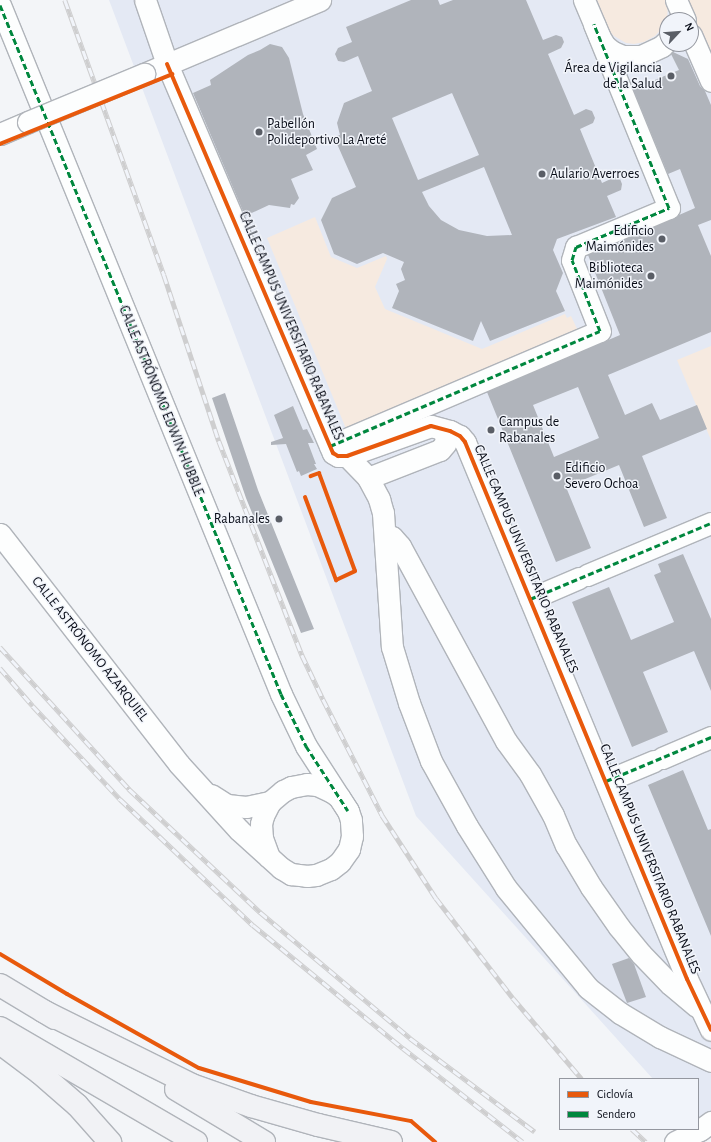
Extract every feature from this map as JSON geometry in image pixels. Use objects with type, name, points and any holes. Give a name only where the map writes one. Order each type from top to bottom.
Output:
[{"type":"main road","points":[[0,985],[264,1142]]},
{"type":"main road","points":[[43,1011],[192,1085],[251,1106],[318,1125],[391,1142]]},
{"type":"main road","points":[[0,1028],[196,1142]]},
{"type":"main road","points":[[0,1043],[40,1073],[72,1101],[110,1142]]},
{"type":"street","name":"CALLE CAMPUS UNIVERSITARIO RABANALES","points":[[145,0],[167,64],[338,451],[368,478],[379,499],[383,513],[392,647],[409,703],[432,761],[466,826],[506,888],[588,988],[614,1009],[654,1034],[702,1056],[705,1046],[710,1039],[707,1021],[465,442],[460,436],[450,431],[431,426],[338,451]]},
{"type":"street","points":[[0,134],[320,0]]},
{"type":"street","name":"CALLE CAMPUS UNIVERSITARIO RABANALES","points":[[338,451],[600,331],[572,260],[576,247],[669,208],[584,0]]},
{"type":"street","points":[[675,0],[676,12]]},
{"type":"street","points":[[675,0],[681,12]]},
{"type":"street","name":"CALLE ASTRÓNOMO EDWIN HUBBLE","points":[[0,5],[281,694],[306,746],[348,811]]},
{"type":"street","name":"CALLE CAMPUS UNIVERSITARIO RABANALES","points":[[594,24],[605,46],[623,56],[640,56],[659,47]]},
{"type":"street","points":[[698,52],[711,81]]},
{"type":"street","points":[[368,478],[440,450],[445,444],[446,438],[443,430]]},
{"type":"street","points":[[530,599],[711,523]]},
{"type":"street","name":"CALLE ASTRÓNOMO AZARQUIEL","points":[[0,534],[179,764]]},
{"type":"street","name":"CALLE CAMPUS UNIVERSITARIO RABANALES","points":[[385,540],[388,536],[392,537],[400,546],[506,741],[530,774],[554,815],[566,845],[591,887],[619,927],[641,954],[707,1021]]},
{"type":"street","points":[[606,781],[711,737]]},
{"type":"street","points":[[179,764],[214,797],[227,805],[246,807],[270,802]]},
{"type":"street","points":[[179,764],[239,830],[281,868],[291,874],[307,876],[316,875],[331,869],[340,862],[349,848],[352,836],[351,820],[348,811],[339,797],[332,792],[307,784],[291,787],[283,791],[270,802],[261,824],[262,838],[269,857]]},
{"type":"street","points":[[699,1129],[711,1122]]},
{"type":"street","points":[[681,1139],[697,1130]]},
{"type":"shaded area","name":"Campus de Rabanales","points":[[109,0],[711,0],[711,1132],[699,1125],[699,1078],[652,1078],[416,816]]},
{"type":"shaded area","points":[[597,0],[668,0],[667,12],[659,12],[659,32],[655,36],[644,42],[634,44],[626,43],[614,36],[609,31]]},
{"type":"shaded area","points":[[686,0],[711,0],[711,59],[699,31],[699,12],[691,12]]},
{"type":"shaded area","points":[[315,217],[331,257],[357,268],[386,256],[387,259],[375,287],[385,309],[482,349],[565,314],[567,318],[571,316],[579,333],[347,431],[267,238]]},
{"type":"shaded area","points":[[711,346],[711,440],[677,360]]},
{"type":"building","name":"Aulario Averroes","points":[[411,0],[438,0],[440,5],[453,0],[526,0],[543,40],[556,35],[562,37],[564,42],[561,48],[548,54],[574,115],[586,109],[592,111],[595,118],[593,123],[580,129],[602,183],[615,177],[620,179],[622,184],[621,190],[607,196],[616,217],[557,239],[553,250],[563,273],[556,291],[565,311],[490,341],[481,321],[473,341],[392,308],[399,291],[396,284],[405,280],[401,269],[404,262],[383,253],[357,264],[334,254],[321,220],[332,198],[356,187],[334,137],[340,135],[337,123],[344,103],[372,91],[358,56],[344,62],[338,61],[335,54],[338,48],[352,42],[346,27]],"holes":[[[452,93],[479,155],[418,180],[392,118]],[[484,167],[512,235],[487,236],[459,230],[441,220],[429,206],[422,192]]]},
{"type":"building","name":"Pabellón Polideportivo La Areté","points":[[270,44],[282,47],[289,58],[303,114],[317,149],[306,155],[313,170],[291,179],[299,198],[294,205],[291,204],[290,208],[269,205],[245,216],[193,93],[211,85],[210,80],[248,55]]},
{"type":"building","name":"Edificio Maimónides","points":[[673,52],[688,59],[700,86],[705,91],[711,105],[711,220],[698,225],[711,256],[711,332],[608,375],[625,415],[652,403],[660,420],[697,405],[707,429],[642,456],[667,518],[644,527],[619,465],[566,487],[591,548],[556,562],[487,392],[620,335],[588,255],[695,208],[680,169],[668,174],[633,89],[679,70],[671,54]],"holes":[[[578,387],[599,438],[554,457],[533,405]]]},
{"type":"building","points":[[225,393],[258,490],[314,629],[301,633],[246,498],[212,398]]},
{"type":"building","points":[[293,406],[303,430],[307,429],[314,443],[308,443],[317,469],[301,476],[299,471],[297,472],[286,444],[271,445],[271,442],[283,438],[274,415]]},
{"type":"building","points":[[683,554],[711,619],[711,691],[694,651],[643,672],[668,732],[632,747],[572,602],[609,587],[631,640],[674,622],[654,575],[661,572],[658,564]]},
{"type":"building","points":[[683,770],[708,830],[711,829],[711,936],[648,785]]},
{"type":"building","points":[[629,958],[634,964],[646,997],[627,1003],[612,964]]},
{"type":"railway","points":[[65,0],[164,275],[219,441],[302,655],[323,699],[382,815],[436,898],[513,998],[581,1078]]},
{"type":"railway","points":[[0,647],[129,789],[260,912],[410,1038],[535,1132]]},
{"type":"railway","points":[[0,668],[33,706],[120,799],[253,925],[403,1048],[523,1142]]},
{"type":"railway","points":[[633,1130],[646,1142]]},
{"type":"marked path","points":[[0,5],[281,694],[306,746],[348,811]]},
{"type":"marked path","points":[[330,446],[600,331],[572,260],[576,247],[669,208],[594,24]]},
{"type":"marked path","points":[[530,599],[711,523]]},
{"type":"marked path","points":[[606,781],[711,737]]},
{"type":"cycle path","points":[[167,64],[333,453],[338,456],[347,456],[431,426],[450,431],[460,436],[465,442],[687,979],[711,1030]]},
{"type":"cycle path","points":[[0,144],[172,74]]},
{"type":"cycle path","points":[[305,497],[336,580],[355,571],[319,473],[311,476]]},
{"type":"cycle path","points":[[0,954],[67,994],[199,1068],[311,1102],[411,1121],[435,1142]]},
{"type":"place","name":"Área de Vigilancia de la Salud","points":[[671,76]]},
{"type":"place","name":"Pabellón Polideportivo La Areté","points":[[259,132]]},
{"type":"place","name":"Aulario Averroes","points":[[542,174]]},
{"type":"place","name":"Edificio Maimónides","points":[[662,239]]},
{"type":"place","name":"Biblioteca Maimónides","points":[[651,276]]},
{"type":"place","name":"Campus de Rabanales","points":[[491,430]]},
{"type":"place","name":"Edificio Severo Ochoa","points":[[557,476]]},
{"type":"place","name":"Rabanales","points":[[279,519]]}]
